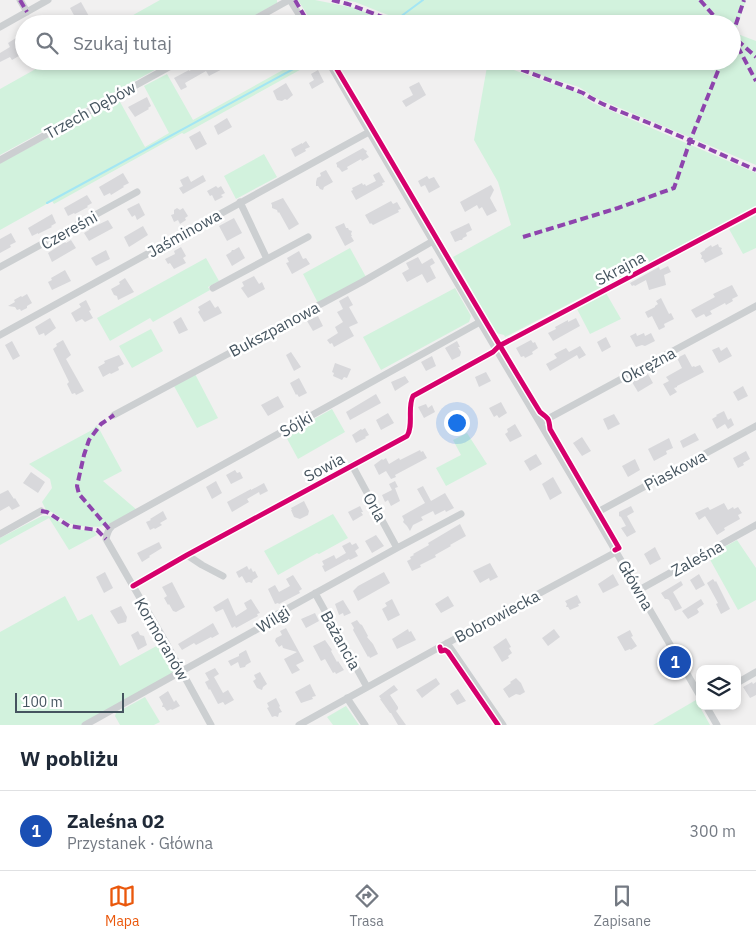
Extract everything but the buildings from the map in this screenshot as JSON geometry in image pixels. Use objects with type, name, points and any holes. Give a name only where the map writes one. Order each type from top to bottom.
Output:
[{"type":"street","points":[[20,0],[27,12]]},
{"type":"street","points":[[22,15],[48,0]]},
{"type":"street","points":[[262,15],[289,0],[299,15]]},
{"type":"street","points":[[0,27],[15,19]]},
{"type":"street","name":"Trzech Dębów","points":[[0,160],[164,70]]},
{"type":"street","name":"Główna","points":[[334,70],[696,689]]},
{"type":"street","name":"Jaśminowa","points":[[0,335],[369,132]]},
{"type":"street","name":"Czereśni","points":[[0,267],[137,192]]},
{"type":"street","points":[[240,202],[267,259]]},
{"type":"street","name":"Skrajna","points":[[497,349],[499,346],[756,210]]},
{"type":"street","points":[[213,288],[308,237]]},
{"type":"street","name":"Bukszpanowa","points":[[114,415],[362,282],[433,241]]},
{"type":"street","name":"Okrężna","points":[[540,423],[756,306]]},
{"type":"street","name":"Sójki","points":[[112,526],[480,322]]},
{"type":"street","name":"Sowia","points":[[132,586],[407,436],[410,430],[411,401],[413,396],[497,349]]},
{"type":"street","name":"Piaskowa","points":[[594,514],[756,426]]},
{"type":"street","name":"Orla","points":[[352,465],[397,548]]},
{"type":"street","points":[[0,534],[41,512]]},
{"type":"street","name":"Wilgi","points":[[85,725],[270,622],[274,616],[461,514]]},
{"type":"street","name":"Zaleśna","points":[[639,590],[756,525]]},
{"type":"street","name":"Kormoranów","points":[[112,526],[107,532],[106,539],[166,642],[211,725]]},
{"type":"street","name":"Bobrowiecka","points":[[299,725],[616,552]]},
{"type":"street","points":[[187,555],[223,576]]},
{"type":"street","name":"Bażancia","points":[[315,593],[366,687]]},
{"type":"street","points":[[447,643],[503,725]]},
{"type":"street","points":[[741,681],[756,672]]},
{"type":"street","points":[[347,698],[365,725]]},
{"type":"street","points":[[708,710],[717,725]]},
{"type":"green space","points":[[160,0],[277,0],[277,3],[255,15],[133,15]]},
{"type":"green space","points":[[298,0],[315,0],[355,8],[372,15],[307,15]]},
{"type":"green space","points":[[344,0],[746,0],[741,15],[388,15],[355,2]]},
{"type":"green space","points":[[741,35],[756,41],[756,165],[596,98],[579,87],[529,70],[741,70]]},
{"type":"green space","points":[[34,70],[155,70],[0,155],[0,89]]},
{"type":"green space","points":[[283,70],[300,70],[54,204],[52,201],[0,230],[0,163],[119,100],[145,147],[169,133],[144,86],[167,74],[193,120]]},
{"type":"green space","points":[[486,70],[514,70],[577,92],[593,103],[756,173],[756,207],[505,337],[496,333],[453,257],[511,225],[498,182],[474,140]]},
{"type":"green space","points":[[264,154],[277,177],[236,199],[224,176]]},
{"type":"green space","points":[[756,215],[756,248],[743,254],[729,229]]},
{"type":"green space","points":[[350,248],[366,277],[318,303],[303,274]]},
{"type":"green space","points":[[206,258],[219,281],[208,287],[210,290],[153,322],[150,318],[110,341],[97,318]]},
{"type":"green space","points":[[455,288],[471,316],[469,322],[381,370],[363,337]]},
{"type":"green space","points":[[606,293],[621,319],[590,334],[577,309]]},
{"type":"green space","points":[[151,329],[163,351],[132,368],[119,346]]},
{"type":"green space","points":[[195,374],[218,418],[197,428],[174,386]]},
{"type":"green space","points":[[332,409],[345,432],[298,459],[285,435]]},
{"type":"green space","points":[[97,425],[122,471],[103,481],[137,510],[119,521],[95,527],[69,523],[46,510],[42,502],[52,488],[50,479],[29,464],[92,430]]},
{"type":"green space","points":[[467,433],[487,464],[446,486],[436,468],[461,455],[453,440]]},
{"type":"green space","points":[[333,514],[348,538],[278,575],[264,551]]},
{"type":"green space","points":[[42,516],[50,516],[70,528],[94,531],[97,535],[69,550],[49,518],[0,545],[0,538]]},
{"type":"green space","points":[[737,540],[756,568],[756,600],[738,610],[708,556]]},
{"type":"green space","points":[[65,596],[78,621],[92,614],[120,666],[162,643],[178,672],[81,725],[0,725],[0,632]]},
{"type":"green space","points":[[145,697],[160,722],[154,725],[120,725],[115,716],[116,713]]},
{"type":"green space","points":[[696,700],[696,710],[702,710],[710,725],[653,725]]},
{"type":"green space","points":[[346,706],[359,725],[333,725],[327,717]]},
{"type":"waterway","points":[[403,15],[423,0]]},
{"type":"waterway","points":[[47,203],[291,70]]},
{"type":"marked path","points":[[20,0],[27,12]]},
{"type":"marked path","points":[[295,0],[304,15]]},
{"type":"marked path","points":[[332,0],[377,15]]},
{"type":"marked path","points":[[700,0],[713,15]]},
{"type":"marked path","points":[[739,15],[744,0]]},
{"type":"marked path","points":[[741,44],[756,57]]},
{"type":"marked path","points":[[741,53],[756,81]]},
{"type":"marked path","points":[[523,70],[583,93],[607,106],[676,134],[756,170]]},
{"type":"marked path","points":[[523,237],[618,208],[674,188],[690,141],[718,70]]},
{"type":"marked path","points":[[109,529],[79,494],[77,486],[89,440],[101,424],[114,415]]},
{"type":"marked path","points":[[41,511],[47,512],[69,526],[97,530],[106,539]]},
{"type":"cycle path","points":[[337,70],[540,412],[548,419],[550,429],[619,548],[615,550]]},
{"type":"cycle path","points":[[133,586],[407,436],[410,427],[411,401],[413,396],[493,352],[499,346],[756,210]]},
{"type":"cycle path","points":[[440,647],[441,651],[445,650],[448,652],[498,725]]},
{"type":"place","name":"Zaleśna 02","points":[[675,662]]}]
